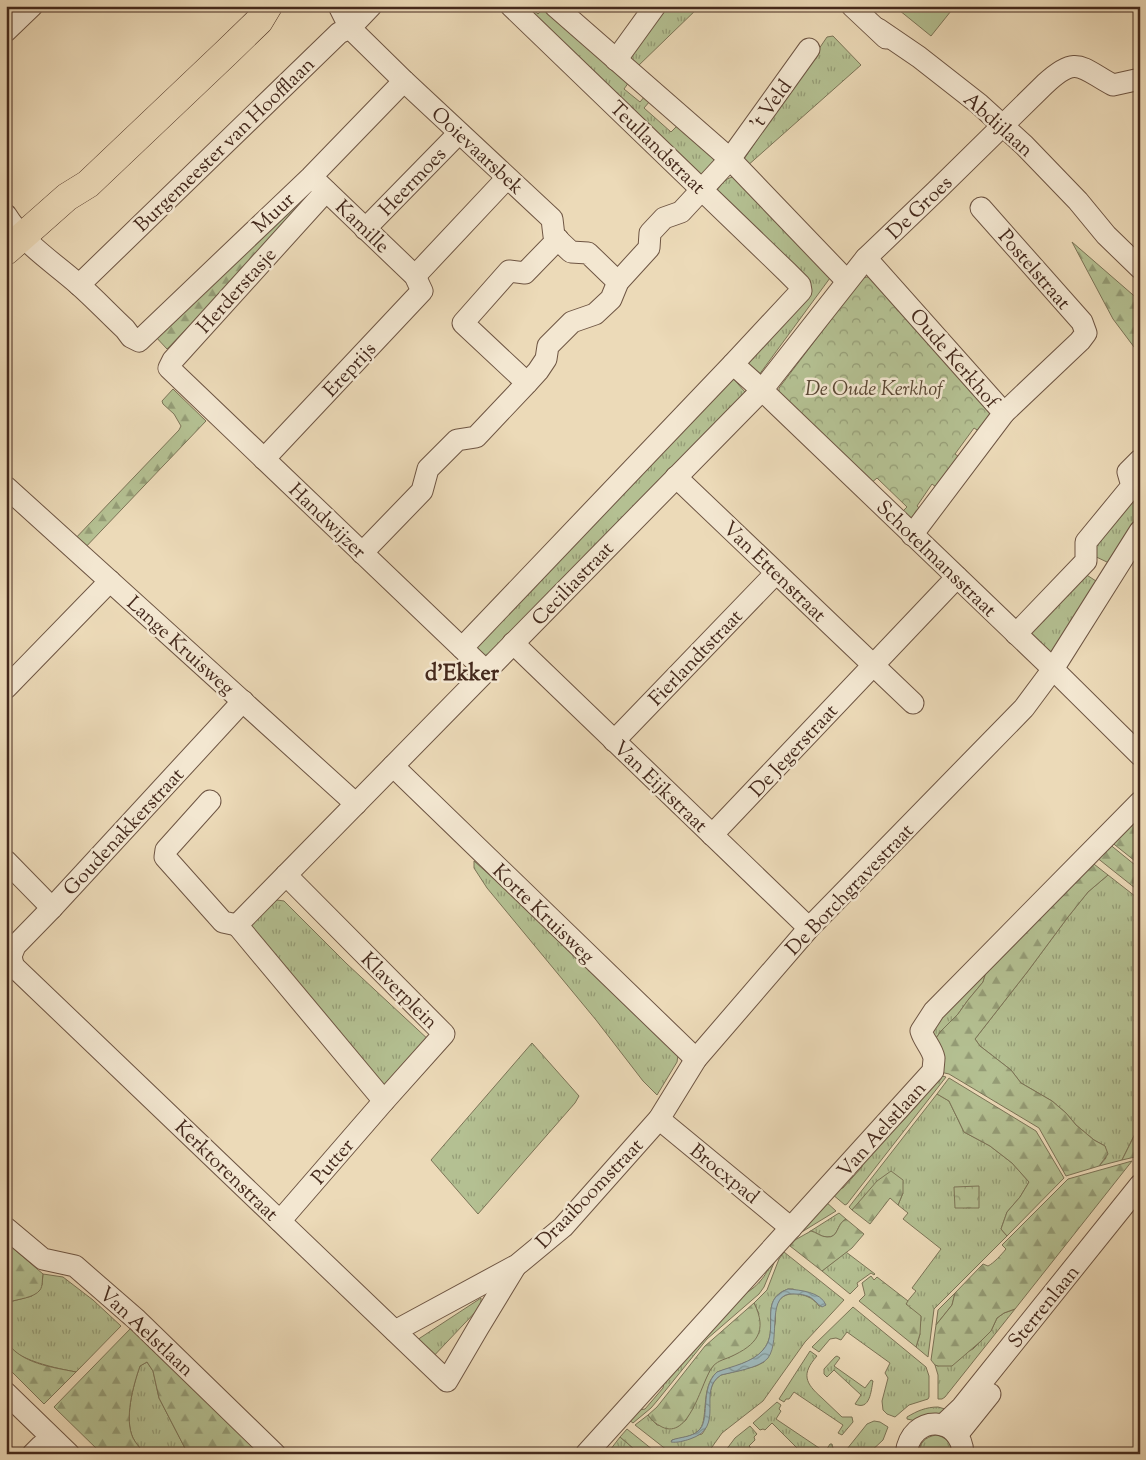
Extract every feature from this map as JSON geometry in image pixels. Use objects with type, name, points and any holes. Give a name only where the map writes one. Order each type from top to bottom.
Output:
[{"type":"main road","points":[[6,268],[20,244],[67,198],[88,184],[269,11]]},
{"type":"street","points":[[6,31],[32,6]]},
{"type":"street","name":"Ooievaarsbek","points":[[339,6],[350,28],[552,219],[554,236],[558,239]]},
{"type":"street","name":"Burgemeester van Hoofflaan","points":[[79,285],[339,33],[350,28],[371,6]]},
{"type":"street","name":"Teullandstraat","points":[[511,6],[800,285],[801,291]]},
{"type":"street","name":"Teullandstraat","points":[[555,6],[730,159],[848,281]]},
{"type":"street","points":[[616,60],[655,6]]},
{"type":"street","name":"Abdijlaan","points":[[852,6],[878,29],[915,68],[970,114],[997,130],[1069,209],[1086,223],[1106,235],[1140,268]]},
{"type":"street","name":"'t Veld","points":[[362,553],[422,491],[428,469],[457,440],[476,438],[521,390],[546,359],[548,346],[572,322],[594,314],[611,299],[618,282],[649,248],[650,233],[664,218],[681,212],[730,159],[810,49]]},
{"type":"street","name":"De Groes","points":[[848,281],[866,258],[1058,72],[1067,67],[1078,67],[1090,71],[1113,85],[1140,79]]},
{"type":"street","name":"Muur","points":[[79,285],[131,337],[139,341],[318,184],[404,81]]},
{"type":"street","name":"Heermoes","points":[[365,229],[460,132]]},
{"type":"street","points":[[415,276],[507,178]]},
{"type":"street","name":"Kamille","points":[[318,184],[415,276]]},
{"type":"street","name":"Herderstasje","points":[[169,368],[173,360],[318,184]]},
{"type":"street","name":"Postelstraat","points":[[981,208],[1082,322],[1086,333],[1080,341],[1004,413]]},
{"type":"street","points":[[6,215],[20,244],[79,285]]},
{"type":"street","points":[[521,390],[463,323],[509,270],[525,273],[558,239],[571,252],[588,252],[618,282]]},
{"type":"street","name":"Oude Kerkhof","points":[[866,258],[1004,413],[912,535]]},
{"type":"street","name":"Ereprijs","points":[[264,459],[422,291],[415,276]]},
{"type":"street","name":"Ceciliastraat","points":[[286,875],[762,390],[848,281]]},
{"type":"street","name":"Ceciliastraat","points":[[462,648],[801,291]]},
{"type":"street","name":"Schotelmansstraat","points":[[733,364],[957,577],[1140,755]]},
{"type":"street","name":"Handwijzer","points":[[169,368],[486,671]]},
{"type":"street","points":[[1016,634],[1086,561],[1086,542],[1136,488],[1128,472],[1140,460]]},
{"type":"street","name":"Van Ettenstraat","points":[[676,477],[873,665]]},
{"type":"street","name":"Lange Kruisweg","points":[[6,487],[356,804]]},
{"type":"street","name":"De Borchgravestraat","points":[[659,1119],[696,1059],[809,928],[1024,708],[1052,669],[1140,531]]},
{"type":"street","points":[[1086,561],[1112,575]]},
{"type":"street","name":"Fierlandtstraat","points":[[614,741],[776,572]]},
{"type":"street","name":"De Jegerstraat","points":[[712,835],[957,577]]},
{"type":"street","points":[[6,688],[110,581]]},
{"type":"street","name":"Van Eijkstraat","points":[[513,644],[809,928]]},
{"type":"street","points":[[873,665],[913,704]]},
{"type":"street","name":"Goudenakkerstraat","points":[[9,962],[15,946],[243,701]]},
{"type":"street","name":"Korte Kruisweg","points":[[393,766],[696,1059]]},
{"type":"street","points":[[210,800],[166,850],[165,857],[223,922],[237,925],[384,1101]]},
{"type":"street","name":"Van Aelstlaan","points":[[586,1454],[933,1070],[934,1058],[921,1032],[934,1011],[1140,802]]},
{"type":"street","points":[[6,861],[52,908]]},
{"type":"street","points":[[237,925],[286,875]]},
{"type":"street","name":"Klaverplein","points":[[286,875],[444,1034],[384,1101]]},
{"type":"street","name":"Kerktorenstraat","points":[[9,962],[447,1381]]},
{"type":"street","name":"Putter","points":[[280,1221],[384,1101]]},
{"type":"street","name":"Brocxpad","points":[[659,1119],[791,1228]]},
{"type":"street","name":"Draaiboomstraat","points":[[395,1331],[517,1265],[563,1227],[659,1119]]},
{"type":"street","name":"Sterrenlaan","points":[[954,1438],[962,1407],[1140,1186]]},
{"type":"street","name":"Sterrenlaan","points":[[954,1438],[974,1416],[1039,1328],[1140,1201]]},
{"type":"street","name":"Van Aelstlaan","points":[[6,1228],[43,1259],[76,1266],[137,1320],[275,1454]]},
{"type":"street","name":"Draaiboomstraat","points":[[447,1381],[517,1265]]},
{"type":"street","points":[[6,1394],[50,1450]]},
{"type":"street","points":[[6,1412],[50,1450]]},
{"type":"street","points":[[906,1454],[907,1444],[912,1435],[926,1425],[935,1424],[954,1438]]},
{"type":"green space","points":[[514,6],[529,6],[538,14],[544,8],[629,82],[624,89],[640,102],[645,96],[650,101],[644,108],[671,132],[678,125],[711,153],[715,162],[696,184]]},
{"type":"green space","points":[[661,6],[700,6],[637,67],[624,57]]},
{"type":"green space","points":[[894,6],[955,6],[931,36]]},
{"type":"green space","points":[[833,36],[861,65],[746,167],[742,162],[827,37]]},
{"type":"green space","points":[[733,177],[830,278],[756,379],[741,363],[803,297],[715,194],[725,181]]},
{"type":"green space","points":[[299,199],[303,200],[303,208],[167,349],[154,335]]},
{"type":"green space","points":[[1072,242],[1140,301],[1140,355],[1113,319]]},
{"type":"green space","name":"De Oude Kerkhof","points":[[869,277],[993,409],[982,433],[974,428],[955,454],[962,459],[940,490],[932,484],[917,506],[923,511],[915,521],[901,513],[907,507],[877,478],[870,484],[779,394],[779,388],[855,288],[863,278]]},
{"type":"green space","points":[[731,376],[745,392],[741,398],[481,669],[466,657]]},
{"type":"green space","points":[[173,389],[206,421],[81,552],[71,543],[179,430],[181,426],[174,414],[162,401]]},
{"type":"green space","points":[[1128,501],[1137,504],[1140,513],[1109,563],[1088,553]]},
{"type":"green space","points":[[1082,572],[1096,581],[1052,654],[1031,635],[1031,630]]},
{"type":"green space","points":[[1140,810],[1140,865],[1110,841]]},
{"type":"green space","points":[[1108,843],[1140,869],[1140,892],[1096,857]]},
{"type":"green space","points":[[474,861],[672,1039],[679,1049],[677,1062],[657,1095],[643,1081],[596,1020],[487,888],[474,868]]},
{"type":"green space","points":[[1090,861],[1108,875],[1088,892],[975,1039],[980,1046],[1011,1070],[1021,1083],[1052,1101],[1076,1125],[1094,1140],[1105,1146],[1108,1154],[1099,1166],[1066,1176],[1039,1128],[949,1074],[940,1072],[934,1041],[983,982],[986,972]]},
{"type":"green space","points":[[1108,875],[1140,900],[1140,1116],[1136,1121],[1139,1126],[1122,1160],[1099,1166],[1106,1158],[1105,1146],[1094,1140],[1076,1125],[1052,1101],[1021,1083],[1011,1070],[980,1046],[975,1039],[1088,892]]},
{"type":"green space","points":[[277,900],[284,901],[347,964],[431,1042],[387,1090],[244,930]]},
{"type":"green space","points":[[986,972],[983,982],[934,1041],[931,1028]]},
{"type":"green space","points":[[532,1043],[579,1096],[575,1103],[478,1214],[431,1160]]},
{"type":"green space","points":[[938,1075],[946,1077],[845,1205],[832,1194],[837,1189],[843,1188],[862,1167],[862,1161],[920,1102],[920,1096]]},
{"type":"green space","points":[[949,1078],[1036,1131],[1064,1178],[1007,1236],[1001,1229],[1007,1212],[1020,1197],[1029,1182],[1012,1163],[990,1146],[964,1132],[949,1101],[937,1094]]},
{"type":"green space","points":[[937,1094],[949,1101],[964,1132],[990,1146],[1012,1163],[1029,1182],[1020,1197],[1007,1212],[1001,1229],[1007,1236],[934,1309],[928,1357],[916,1347],[920,1334],[906,1303],[916,1291],[912,1288],[941,1249],[903,1219],[908,1213],[898,1205],[903,1193],[865,1196],[852,1210],[849,1207]]},
{"type":"green space","points":[[1140,1116],[1140,1151],[1135,1157],[1122,1160],[1139,1126],[1136,1121]]},
{"type":"green space","points":[[1132,1161],[1015,1309],[997,1318],[991,1331],[952,1366],[935,1365],[931,1360],[936,1325],[952,1305],[955,1293],[983,1264],[988,1266],[997,1259],[1006,1249],[1002,1245],[1068,1179]]},
{"type":"green space","points":[[891,1171],[903,1180],[903,1193],[898,1205],[890,1198],[870,1224],[852,1210],[877,1181]]},
{"type":"green space","points":[[979,1186],[979,1208],[955,1208],[954,1187]]},
{"type":"green space","points":[[825,1201],[836,1211],[792,1238]]},
{"type":"green space","points":[[839,1213],[846,1219],[831,1237],[809,1232]]},
{"type":"green space","points":[[846,1219],[864,1234],[852,1248],[822,1271],[790,1246],[795,1240],[811,1231],[831,1237]]},
{"type":"green space","points":[[8,1244],[43,1274],[42,1287],[37,1293],[30,1297],[9,1302],[6,1306],[6,1245]]},
{"type":"green space","points":[[784,1252],[844,1300],[805,1342],[763,1401],[722,1433],[707,1454],[672,1454],[635,1425],[648,1415],[657,1425],[677,1427],[686,1420],[710,1370],[716,1362],[734,1355],[759,1314],[754,1303],[767,1290],[779,1259]],"holes":[[[788,1289],[793,1289],[826,1305],[819,1306],[815,1301],[799,1294],[790,1294],[782,1297],[777,1303],[775,1324],[764,1362],[756,1366],[721,1375],[715,1380],[710,1394],[708,1419],[702,1434],[671,1441],[689,1436],[702,1427],[706,1395],[712,1379],[717,1372],[748,1361],[763,1350],[770,1334],[771,1308],[774,1300],[779,1294]]]},
{"type":"green space","points":[[846,1252],[875,1274],[871,1273],[857,1283],[858,1286],[850,1294],[822,1271]]},
{"type":"green space","points":[[776,1258],[764,1287],[759,1294],[707,1339],[651,1408],[633,1423],[629,1420],[639,1410],[645,1409],[663,1388],[664,1382],[742,1294],[758,1283]]},
{"type":"green space","points":[[43,1274],[63,1277],[93,1300],[121,1326],[76,1372],[48,1366],[27,1358],[10,1348],[6,1341],[6,1306],[9,1302],[32,1296],[42,1285]]},
{"type":"green space","points":[[871,1276],[874,1280],[877,1277],[908,1301],[906,1304],[921,1316],[920,1334],[916,1347],[859,1301],[865,1295],[862,1283]]},
{"type":"green space","points":[[955,1293],[952,1305],[936,1325],[938,1310]]},
{"type":"green space","points":[[481,1298],[481,1306],[429,1361],[412,1344],[420,1338]]},
{"type":"green space","points":[[754,1303],[758,1313],[760,1329],[753,1342],[713,1366],[693,1408],[680,1426],[671,1429],[662,1427],[654,1422],[648,1415],[657,1407],[705,1346]]},
{"type":"green space","points":[[853,1307],[926,1367],[929,1376],[928,1399],[909,1405],[895,1417],[887,1414],[883,1410],[882,1401],[888,1378],[885,1373],[890,1363],[847,1332],[841,1340],[836,1338],[830,1339],[819,1352],[812,1347]]},
{"type":"green space","points":[[1015,1309],[945,1397],[938,1399],[938,1375],[935,1365],[938,1366],[973,1349],[991,1331],[997,1318]]},
{"type":"green space","points":[[131,1328],[261,1454],[188,1454],[159,1398],[153,1371],[147,1362],[140,1366],[132,1393],[129,1412],[130,1430],[133,1438],[145,1454],[102,1454],[54,1407]]},
{"type":"green space","points":[[6,1341],[12,1349],[28,1360],[76,1372],[44,1404],[6,1366]]},
{"type":"green space","points":[[810,1351],[817,1356],[807,1373],[807,1378],[812,1388],[842,1417],[852,1417],[853,1422],[842,1435],[838,1433],[843,1425],[794,1392],[784,1402],[779,1399]]},
{"type":"green space","points":[[837,1356],[840,1358],[834,1366],[865,1388],[871,1380],[873,1381],[869,1399],[864,1405],[855,1404],[861,1395],[834,1370],[827,1377],[824,1374],[824,1369]]},
{"type":"green space","points":[[147,1362],[153,1371],[159,1398],[188,1454],[145,1454],[133,1438],[129,1422],[130,1402],[140,1366]]},
{"type":"green space","points":[[777,1402],[781,1405],[779,1409],[781,1411],[776,1419],[825,1452],[830,1444],[832,1444],[833,1448],[828,1454],[803,1454],[772,1423],[765,1430],[760,1430],[753,1423]]},
{"type":"green space","points":[[938,1407],[952,1411],[916,1421],[907,1419],[907,1417],[914,1413]]},
{"type":"green space","points":[[874,1421],[888,1427],[883,1440],[868,1454],[843,1454],[867,1424]]},
{"type":"green space","points":[[750,1426],[757,1434],[754,1437],[755,1440],[749,1446],[756,1454],[723,1454],[735,1438]]},
{"type":"green space","points":[[627,1429],[658,1454],[640,1454],[620,1437]]},
{"type":"green space","points":[[936,1435],[948,1441],[952,1454],[919,1454],[923,1441]]},
{"type":"green space","points":[[620,1437],[640,1454],[607,1454]]},
{"type":"water","points":[[788,1289],[815,1294],[826,1305],[822,1307],[810,1297],[799,1294],[786,1295],[780,1300],[775,1318],[772,1350],[768,1358],[753,1367],[721,1375],[714,1382],[711,1390],[707,1426],[701,1433],[690,1439],[671,1442],[672,1440],[693,1435],[702,1427],[708,1387],[717,1372],[748,1361],[763,1350],[770,1334],[771,1308],[774,1300],[779,1294]]},
{"type":"district","name":"d'Ekker","points":[[462,672]]}]
